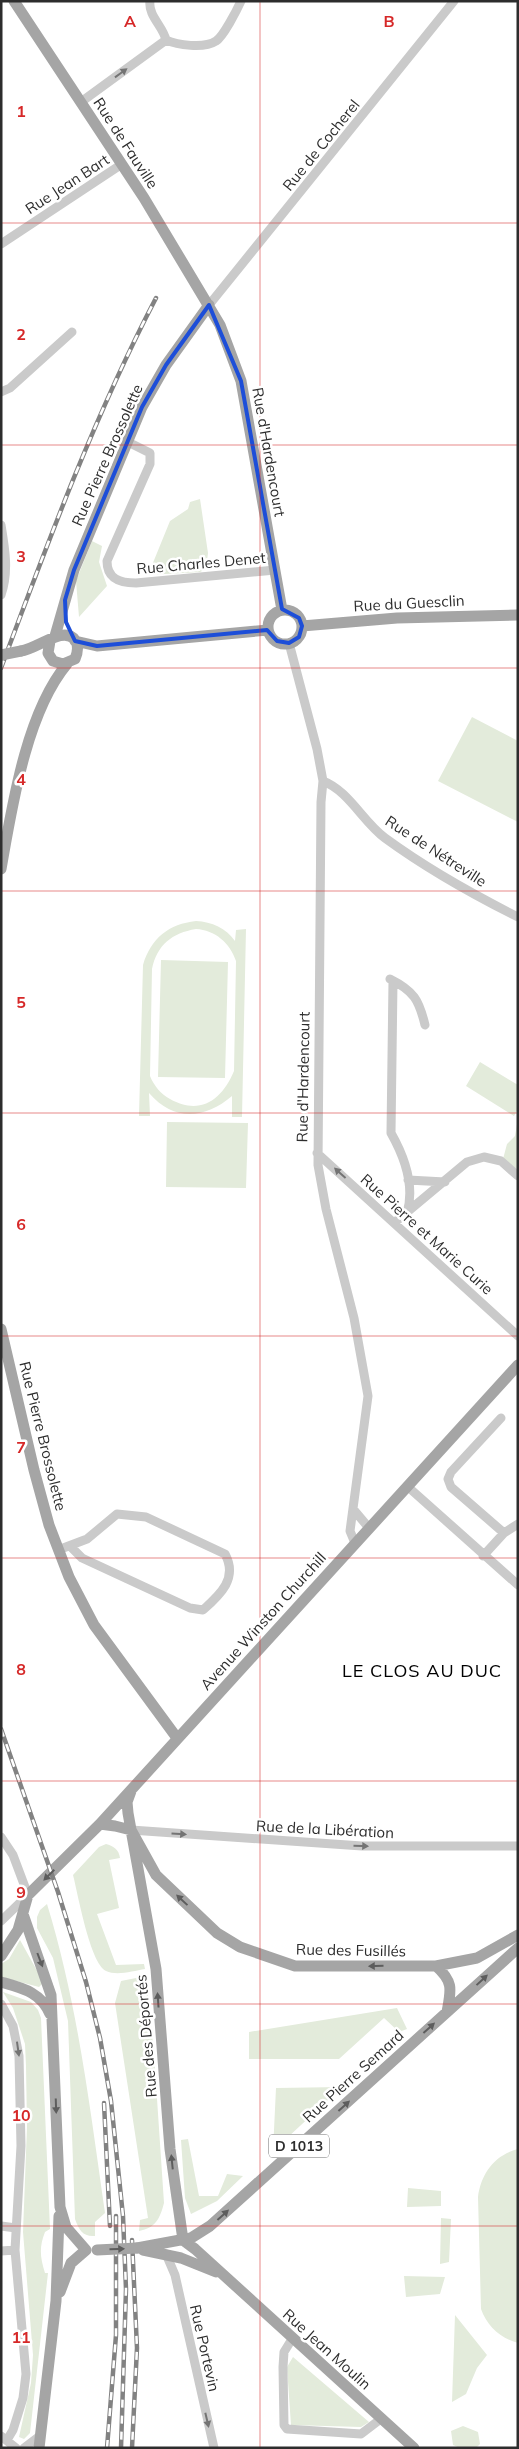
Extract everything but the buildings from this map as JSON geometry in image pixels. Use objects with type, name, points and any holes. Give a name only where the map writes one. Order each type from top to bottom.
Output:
[{"type":"main road","name":"Rue de Fauville","points":[[14,1],[122,164],[209,305]]},
{"type":"main road","name":"Rue Pierre Brossolette","points":[[52,638],[74,570],[126,441],[142,407],[166,365],[209,305]]},
{"type":"main road","name":"Rue d'Hardencourt","points":[[209,305],[222,329],[241,381],[282,610]]},
{"type":"main road","name":"Rue Pierre Brossolette","points":[[65,600],[66,622],[73,638]]},
{"type":"main road","points":[[282,610],[299,618],[302,626],[299,637],[289,644],[272,638],[268,630],[271,618],[282,610]]},
{"type":"main road","name":"Rue du Guesclin","points":[[302,626],[396,618],[518,615]]},
{"type":"main road","points":[[1,869],[29,741],[56,678],[77,654],[98,646],[268,630]]},
{"type":"main road","points":[[1,655],[26,650],[64,634],[98,646]]},
{"type":"main road","points":[[52,638],[48,648],[56,678]]},
{"type":"main road","points":[[73,638],[77,654]]},
{"type":"main road","points":[[26,650],[67,664]]},
{"type":"main road","name":"Rue Pierre Brossolette","points":[[1,1329],[34,1470],[58,1550],[69,1577],[94,1625],[177,1738]]},
{"type":"main road","name":"Avenue Winston Churchill","points":[[28,1896],[100,1824],[518,1364]]},
{"type":"main road","name":"Rue des Déportés","points":[[132,1789],[127,1802],[156,1969],[170,2149],[183,2240]]},
{"type":"main road","points":[[100,1824],[131,1830]]},
{"type":"main road","name":"Rue des Fusillés","points":[[131,1830],[156,1875],[217,1933],[240,1947],[295,1966],[436,1966],[477,1958],[499,1948],[518,1935]]},
{"type":"main road","points":[[1,1956],[18,1930],[28,1896]]},
{"type":"main road","points":[[22,1914],[47,1978],[54,2022],[60,2207],[56,2301],[40,2448]]},
{"type":"main road","name":"Rue Pierre Semard","points":[[183,2240],[198,2236],[518,1948]]},
{"type":"main road","points":[[436,1966],[446,1975],[451,1990],[447,2012]]},
{"type":"main road","points":[[1,1982],[36,1995],[46,2004],[54,2022]]},
{"type":"main road","points":[[56,2301],[68,2268],[76,2257],[92,2250],[66,2227],[60,2207]]},
{"type":"main road","points":[[195,2249],[198,2236]]},
{"type":"main road","name":"D 1013","points":[[92,2250],[137,2248],[183,2240]]},
{"type":"main road","name":"Rue Jean Moulin","points":[[183,2240],[414,2448]]},
{"type":"main road","name":"Rue Jean Moulin","points":[[137,2248],[166,2254],[220,2273]]},
{"type":"street","points":[[150,1],[150,10],[164,33],[166,40],[178,46],[210,44],[217,41],[241,1]]},
{"type":"street","name":"Rue de Cocherel","points":[[209,305],[454,1]]},
{"type":"street","points":[[82,102],[166,40]]},
{"type":"street","name":"Rue Jean Bart","points":[[1,244],[122,164]]},
{"type":"street","points":[[1,392],[10,388],[72,332]]},
{"type":"street","name":"Rue Charles Denet","points":[[126,441],[150,453],[150,464],[107,561],[107,569],[116,580],[120,583],[136,583],[274,570]]},
{"type":"street","points":[[1,525],[6,551],[6,582],[1,595]]},
{"type":"street","name":"Rue d'Hardencourt","points":[[289,644],[303,690],[323,781],[320,802],[317,1153],[321,1188],[354,1318],[368,1396],[350,1531],[355,1543]]},
{"type":"street","name":"Rue de Nétreville","points":[[323,781],[345,798],[384,838],[445,876],[518,917]]},
{"type":"street","points":[[407,1213],[409,1206],[408,1180],[403,1154],[391,1133],[391,980],[410,992],[420,1003],[425,1025]]},
{"type":"street","name":"Rue Pierre et Marie Curie","points":[[317,1153],[518,1336]]},
{"type":"street","points":[[394,1223],[467,1162],[484,1157],[501,1161],[518,1176]]},
{"type":"street","points":[[408,1180],[445,1182]]},
{"type":"street","points":[[501,1418],[451,1472],[448,1479],[452,1487],[504,1533]]},
{"type":"street","points":[[407,1486],[483,1556],[518,1585]]},
{"type":"street","points":[[353,1509],[369,1528]]},
{"type":"street","points":[[58,1550],[87,1539],[117,1514],[146,1517],[225,1554],[231,1569],[227,1584],[203,1610],[190,1608],[82,1558],[70,1546]]},
{"type":"street","points":[[483,1556],[504,1533],[518,1524]]},
{"type":"street","name":"Rue de la Libération","points":[[131,1830],[362,1846],[518,1846]]},
{"type":"street","points":[[1,1837],[13,1855],[28,1896],[1,1921]]},
{"type":"street","points":[[1,2004],[12,2026],[19,2056],[20,2146],[15,2250],[26,2351],[26,2374],[23,2398],[13,2430],[4,2438],[16,2448]]},
{"type":"street","points":[[1,2226],[16,2228]]},
{"type":"street","points":[[1,2251],[15,2250]]},
{"type":"street","name":"Rue Portevin","points":[[166,2254],[175,2275],[214,2448]]},
{"type":"street","points":[[292,2338],[284,2352],[282,2367],[284,2425],[287,2429],[361,2434],[382,2418]]},
{"type":"street","points":[[24,2448],[41,2435]]},
{"type":"highlighted area","points":[[209,305],[241,381],[282,609],[299,618],[302,626],[299,637],[289,643],[277,641],[267,630],[97,646],[75,641],[66,622],[65,600],[74,570],[142,407],[166,365]]},
{"type":"green space","points":[[200,499],[208,553],[206,569],[200,572],[148,575],[170,521],[188,509],[190,502]]},
{"type":"green space","points":[[92,541],[102,546],[99,562],[107,586],[79,617],[76,581]]},
{"type":"green space","points":[[472,717],[518,741],[518,822],[438,781]]},
{"type":"green space","points":[[196,921],[213,924],[223,929],[235,941],[236,930],[246,929],[242,1117],[232,1117],[232,1096],[222,1104],[211,1109],[190,1114],[179,1113],[169,1109],[149,1093],[150,1116],[139,1116],[143,965],[146,955],[162,934],[177,925]],"holes":[[[203,930],[215,935],[226,943],[236,961],[234,1071],[223,1090],[216,1097],[209,1102],[191,1106],[181,1104],[167,1097],[156,1086],[150,1076],[152,969],[158,953],[167,941],[187,931]]]},
{"type":"green space","points":[[161,960],[228,962],[225,1078],[158,1077]]},
{"type":"green space","points":[[480,1062],[518,1085],[518,1109],[514,1116],[466,1086]]},
{"type":"green space","points":[[518,1118],[518,1170],[503,1159],[507,1144],[515,1136]]},
{"type":"green space","points":[[167,1122],[248,1123],[246,1188],[166,1187]]},
{"type":"green space","points":[[106,1844],[115,1848],[120,1858],[109,1860],[119,1908],[97,1914],[116,1965],[144,1964],[145,1969],[120,1973],[106,1971],[100,1965],[90,1942],[73,1875],[99,1847]]},
{"type":"green space","points":[[47,1904],[58,1942],[75,2019],[94,2135],[105,2213],[95,2222],[95,2236],[84,2234],[75,2219],[68,2021],[53,1958],[37,1928],[37,1917],[40,1910]]},
{"type":"green space","points":[[20,1940],[40,1976],[42,1984],[39,1987],[1,1977],[1,1964],[9,1959]]},
{"type":"green space","points":[[146,1976],[154,2054],[164,2203],[156,2222],[145,2230],[139,2231],[140,2220],[148,2218],[115,2003],[121,1981]]},
{"type":"green space","points":[[3,1992],[31,2002],[38,2010],[41,2018],[50,2229],[45,2232],[41,2247],[43,2267],[45,2273],[48,2273],[30,2433],[24,2439],[19,2437],[31,2383],[33,2355],[23,2232],[27,2127],[25,2044],[13,2008]]},
{"type":"green space","points":[[397,2008],[407,2029],[399,2032],[384,2018],[339,2059],[249,2059],[249,2032]]},
{"type":"green space","points":[[342,2087],[273,2151],[276,2088]]},
{"type":"green space","points":[[188,2139],[199,2196],[218,2196],[227,2174],[243,2176],[217,2201],[191,2214],[185,2198],[181,2140]]},
{"type":"green space","points":[[518,2149],[518,2343],[500,2335],[487,2321],[481,2309],[478,2197],[482,2181],[490,2167],[502,2156]]},
{"type":"green space","points":[[408,2188],[441,2191],[441,2206],[407,2207]]},
{"type":"green space","points":[[441,2218],[451,2219],[449,2262],[440,2264]]},
{"type":"green space","points":[[404,2276],[445,2277],[440,2294],[406,2297]]},
{"type":"green space","points":[[455,2315],[487,2355],[477,2368],[466,2394],[452,2402]]},
{"type":"green space","points":[[293,2357],[369,2422],[361,2427],[291,2425],[287,2367]]},
{"type":"green space","points":[[463,2426],[478,2432],[480,2444],[476,2448],[460,2448],[453,2445],[451,2431]]},
{"type":"railway","points":[[1,668],[54,527],[92,434],[133,343],[156,298]]},
{"type":"railway","points":[[1,1729],[58,1892],[86,1982],[100,2038],[111,2101],[123,2216],[126,2289],[121,2448]]},
{"type":"railway","points":[[104,2103],[110,2226]]},
{"type":"railway","points":[[107,2448],[116,2335],[116,2216]]},
{"type":"railway","points":[[132,2240],[137,2348],[132,2448]]},
{"type":"district","name":"LE CLOS AU DUC","points":[[422,1670]]}]
